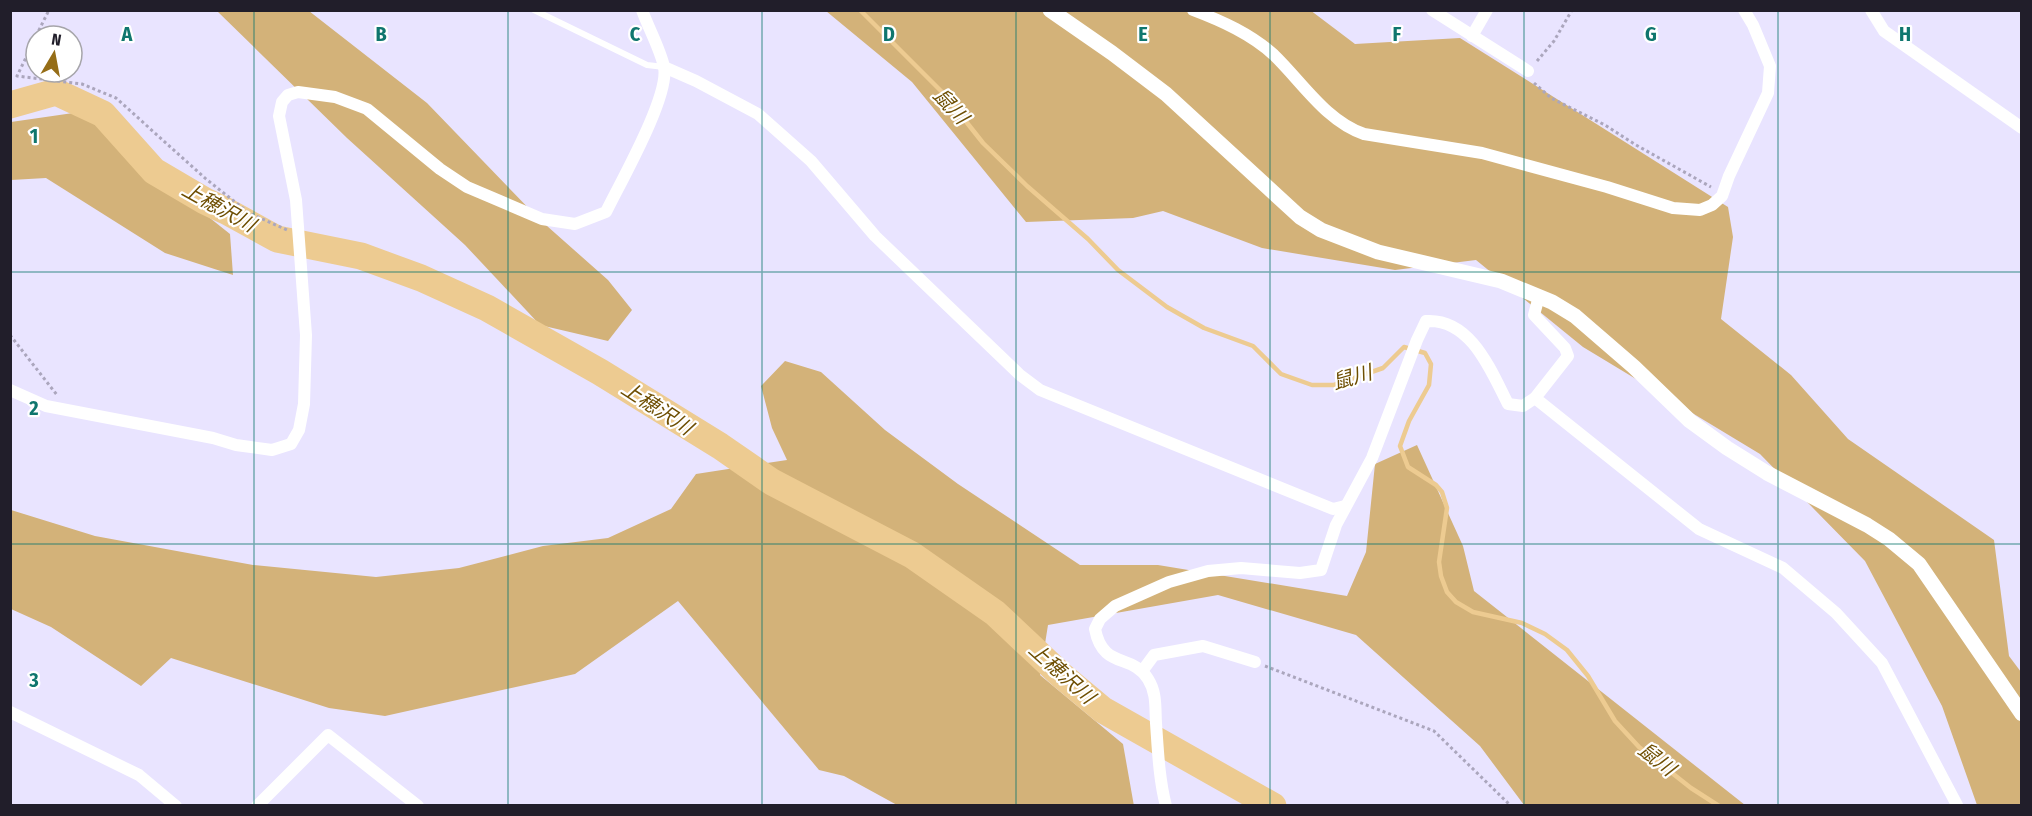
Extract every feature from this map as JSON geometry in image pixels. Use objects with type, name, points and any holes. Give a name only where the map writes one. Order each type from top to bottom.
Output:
[{"type":"street","points":[[10,390],[46,406],[213,438],[236,445],[272,450],[291,444],[299,430],[304,404],[306,335],[296,200],[279,116],[282,102],[288,95],[298,92],[335,97],[367,109],[440,169],[467,186],[542,219],[575,225],[606,213],[654,115],[664,85],[664,67],[642,10]]},
{"type":"street","points":[[1050,10],[1112,52],[1166,94],[1267,188],[1321,230],[1378,252],[1501,281],[1552,302],[1575,316],[1690,420],[1727,448],[1767,473],[1867,525],[1889,540],[1919,564],[2022,714]]},
{"type":"street","points":[[1193,10],[1246,35],[1272,54],[1329,112],[1352,130],[1364,134],[1482,153],[1608,187],[1673,208],[1700,210],[1712,205],[1722,196],[1768,93],[1770,66],[1753,25],[1744,10]]},
{"type":"street","points":[[1432,10],[1528,71]]},
{"type":"street","points":[[1472,36],[1487,10]]},
{"type":"street","points":[[1871,10],[1884,31],[2022,128]]},
{"type":"street","points":[[664,67],[758,114],[811,161],[875,236],[1020,375],[1040,390],[1334,510],[1345,506]]},
{"type":"street","points":[[1166,806],[1161,786],[1154,689],[1143,670],[1105,654],[1097,639],[1095,629],[1100,619],[1115,606],[1169,582],[1208,571],[1241,568],[1299,573],[1321,570],[1336,525],[1372,458],[1426,321],[1437,320],[1462,332],[1480,350],[1508,404],[1523,406],[1535,398],[1568,356],[1565,348],[1534,315],[1539,296]]},
{"type":"street","points":[[1535,398],[1699,529],[1783,568],[1836,613],[1882,663],[1957,804]]},
{"type":"street","points":[[1143,670],[1154,655],[1203,646],[1255,662]]},
{"type":"street","points":[[10,712],[138,775],[176,806]]},
{"type":"street","points":[[257,806],[328,735],[418,806]]},
{"type":"lane","points":[[534,10],[647,65],[664,67]]},
{"type":"path","points":[[42,24],[49,10]]},
{"type":"path","points":[[1572,10],[1554,41],[1528,71],[1530,80],[1551,98],[1605,125],[1712,187],[1722,196]]},
{"type":"path","points":[[17,76],[24,61]]},
{"type":"path","points":[[10,77],[82,84],[116,98],[206,179],[249,213],[283,230],[298,232]]},
{"type":"path","points":[[10,335],[69,410]]},
{"type":"path","points":[[1255,662],[1434,731],[1511,806]]},
{"type":"shaded area","points":[[1310,10],[1355,44],[1460,38],[1728,207],[1733,237],[1721,319],[1791,375],[1848,439],[1994,540],[2009,656],[2021,672],[2021,805],[1977,805],[1942,706],[1865,561],[1760,454],[1583,347],[1476,260],[1395,270],[1262,248],[1163,211],[1133,218],[1026,222],[912,82],[826,11]]},
{"type":"shaded area","points":[[217,11],[309,11],[427,103],[538,218],[608,280],[632,310],[608,341],[540,325],[465,245],[347,138]]},
{"type":"shaded area","points":[[87,111],[132,156],[230,234],[233,275],[165,253],[46,178],[11,180],[11,122]]},
{"type":"shaded area","points":[[785,361],[821,372],[885,430],[958,484],[1080,565],[1158,565],[1347,596],[1366,552],[1375,464],[1417,445],[1463,546],[1474,591],[1745,805],[1524,805],[1480,746],[1356,635],[1218,595],[1048,625],[1040,675],[1123,744],[1134,806],[897,805],[844,776],[819,770],[678,601],[575,674],[385,716],[329,708],[171,658],[141,686],[51,627],[11,609],[11,510],[95,536],[253,565],[376,577],[459,568],[543,546],[608,538],[671,509],[696,474],[787,460],[772,428],[761,386]]},
{"type":"waterway","name":"鼠川","points":[[860,10],[945,95],[983,143],[1027,186],[1088,239],[1118,270],[1167,307],[1204,328],[1253,346],[1281,374],[1312,385],[1334,385],[1383,368],[1404,347],[1425,353],[1431,364],[1429,385],[1409,421],[1400,446],[1408,467],[1436,485],[1442,492],[1447,508],[1439,562],[1447,592],[1456,602],[1473,612],[1522,623],[1545,634],[1567,650],[1588,676],[1615,721],[1639,747],[1691,788],[1719,806]]},
{"type":"waterway","name":"上穂沢川","points":[[10,105],[56,92],[103,114],[154,171],[277,239],[361,256],[421,278],[487,308],[600,372],[720,446],[772,482],[912,555],[995,613],[1061,675],[1103,710],[1273,806]]}]
